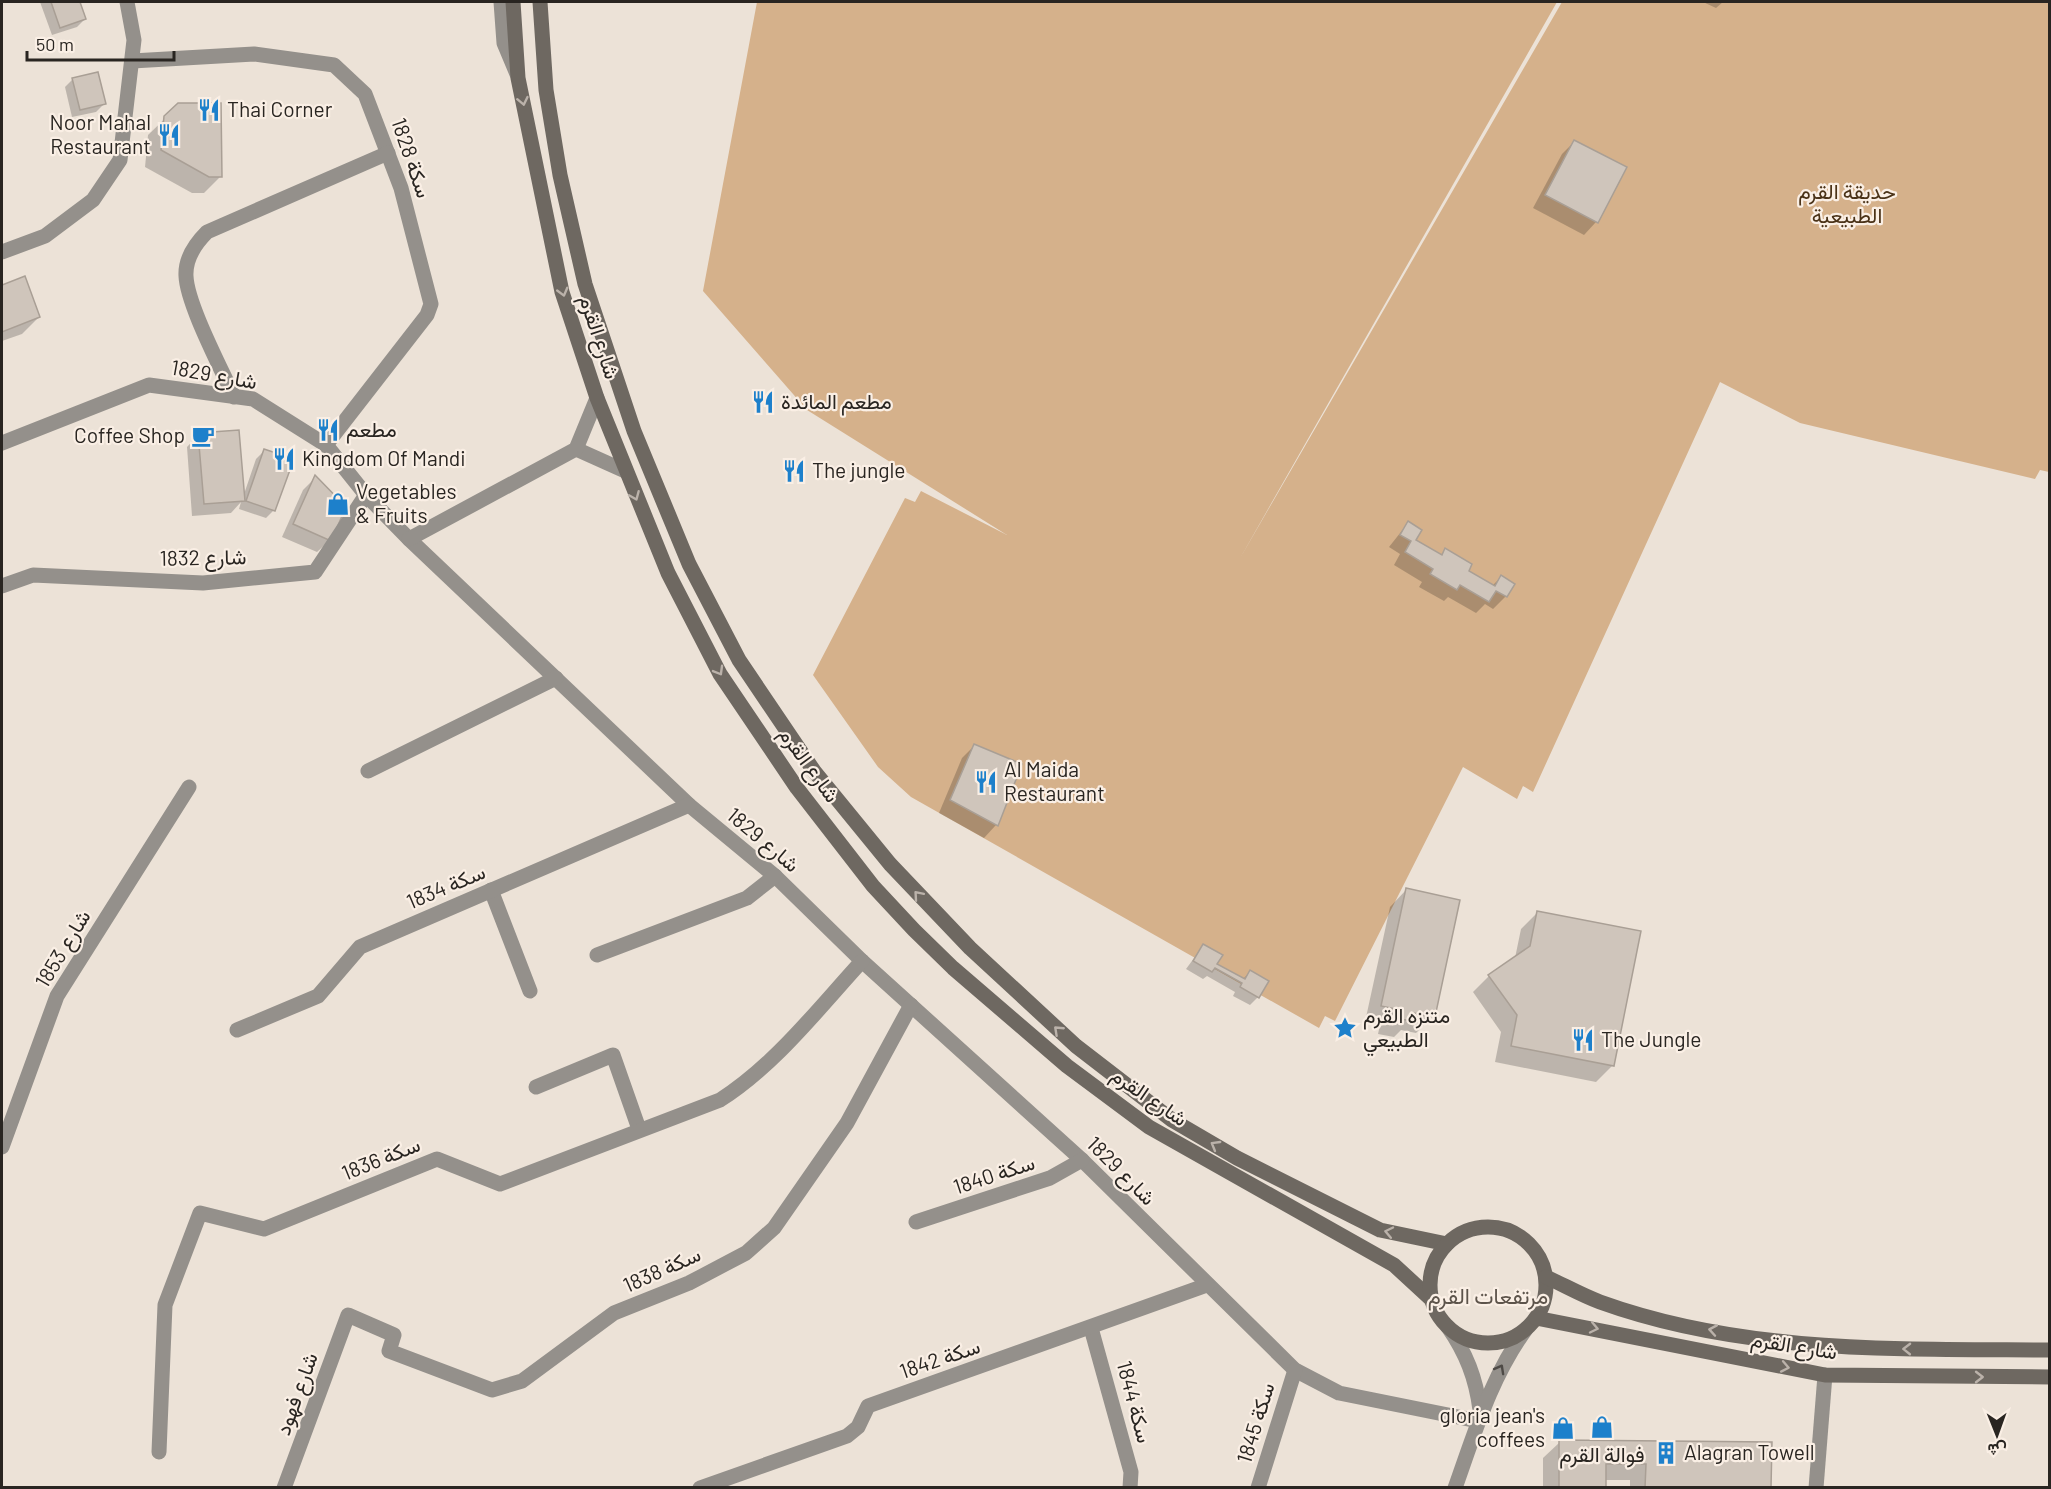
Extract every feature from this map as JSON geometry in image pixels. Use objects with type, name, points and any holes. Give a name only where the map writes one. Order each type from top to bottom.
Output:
[{"type":"main road","name":"شارع القرم","points":[[513,2],[519,78],[562,292],[597,398],[668,573],[720,674],[797,788],[873,886],[914,930],[953,968],[1067,1066],[1149,1127],[1394,1265],[1432,1300]]},
{"type":"main road","name":"شارع القرم","points":[[540,2],[546,90],[560,175],[585,284],[634,431],[689,564],[739,660],[814,771],[910,886],[970,948],[1076,1046],[1172,1120],[1238,1158],[1380,1230],[1447,1244]]},
{"type":"main road","points":[[1479,1227],[1498,1227],[1515,1233],[1530,1244],[1541,1259],[1546,1277],[1543,1305],[1531,1323],[1499,1342],[1480,1342],[1461,1336],[1448,1327],[1432,1300],[1432,1270],[1447,1244],[1462,1233],[1479,1227]]},
{"type":"main road","name":"شارع القرم","points":[[1546,1277],[1598,1302],[1664,1322],[1774,1341],[1837,1348],[2049,1350]]},
{"type":"main road","name":"شارع القرم","points":[[1531,1323],[1825,1375],[2049,1377]]},
{"type":"street","points":[[2,252],[45,236],[93,200],[120,160],[134,40],[127,2]]},
{"type":"street","points":[[501,2],[504,43],[519,78]]},
{"type":"street","name":"سكة 1828","points":[[132,61],[254,54],[334,65],[365,94],[401,188],[431,304],[427,315],[326,445]]},
{"type":"street","points":[[234,397],[190,295],[186,276],[188,260],[196,243],[207,232],[387,153]]},
{"type":"street","name":"1829 شارع","points":[[2,444],[149,385],[253,399],[326,445],[366,495],[409,538],[689,805],[775,876],[862,961],[1082,1160],[1295,1370],[1339,1393],[1479,1417]]},
{"type":"street","points":[[409,538],[576,449],[597,398]]},
{"type":"street","points":[[576,449],[625,471]]},
{"type":"street","name":"1832 شارع","points":[[2,586],[33,575],[203,583],[315,572],[366,495]]},
{"type":"street","points":[[368,771],[556,678]]},
{"type":"street","name":"شارع 1853","points":[[2,1147],[57,996],[189,787]]},
{"type":"street","name":"سكة 1834","points":[[237,1030],[318,996],[360,947],[689,805]]},
{"type":"street","points":[[597,955],[747,898],[775,876]]},
{"type":"street","points":[[491,890],[530,991]]},
{"type":"street","name":"سكة 1836","points":[[159,1452],[165,1305],[200,1213],[264,1229],[437,1159],[500,1184],[639,1129],[720,1100],[743,1086],[862,961]]},
{"type":"street","name":"1838 سكة","points":[[348,1315],[394,1335],[389,1351],[492,1390],[522,1381],[614,1313],[689,1283],[746,1253],[774,1228],[848,1123],[911,1005]]},
{"type":"street","points":[[536,1087],[613,1055],[639,1129]]},
{"type":"street","name":"سكة 1840","points":[[916,1222],[1050,1178],[1082,1160]]},
{"type":"street","name":"سكة 1842","points":[[700,1488],[847,1436],[858,1427],[868,1406],[1207,1285]]},
{"type":"street","name":"شارع فهود","points":[[284,1488],[348,1315]]},
{"type":"street","points":[[1455,1488],[1495,1378],[1531,1323]]},
{"type":"street","points":[[1448,1327],[1459,1342],[1474,1377],[1479,1417]]},
{"type":"street","name":"سكة 1844","points":[[1091,1328],[1131,1472],[1130,1488]]},
{"type":"street","name":"1845 سكة","points":[[1258,1488],[1295,1370]]},
{"type":"street","points":[[1816,1488],[1825,1375]]},
{"type":"green space","name":"حديقة القرم الطبيعية","points":[[757,2],[1557,2],[1239,560],[1562,2],[2049,2],[2049,472],[2040,470],[2035,479],[1800,423],[1720,382],[1533,792],[1523,786],[1517,799],[1463,767],[1335,1021],[1325,1016],[1319,1028],[911,797],[878,767],[813,675],[905,498],[915,502],[921,491],[1007,535],[807,410],[703,291]]},
{"type":"building","points":[[51,2],[80,2],[86,19],[60,28]]},
{"type":"building","points":[[98,72],[106,104],[80,110],[72,78]]},
{"type":"building","points":[[178,103],[221,103],[222,177],[209,177],[161,150],[164,116]]},
{"type":"building","points":[[1574,140],[1627,167],[1598,223],[1545,195]]},
{"type":"building","points":[[25,276],[40,317],[2,332],[2,285]]},
{"type":"building","points":[[239,430],[245,501],[204,504],[198,433]]},
{"type":"building","points":[[264,449],[294,459],[275,511],[246,501]]},
{"type":"building","points":[[315,475],[346,507],[331,541],[293,524]]},
{"type":"building","points":[[1408,521],[1422,530],[1416,540],[1442,555],[1445,548],[1472,564],[1469,571],[1495,586],[1501,575],[1515,584],[1507,597],[1496,591],[1489,602],[1460,585],[1457,590],[1430,574],[1433,569],[1405,552],[1411,541],[1400,535]]},
{"type":"building","name":"Al Maida Restaurant","points":[[974,744],[1022,764],[998,826],[950,800]]},
{"type":"building","points":[[1406,888],[1460,900],[1435,1017],[1414,1013],[1412,1021],[1394,1018],[1396,1009],[1381,1006]]},
{"type":"building","points":[[1537,911],[1641,931],[1614,1066],[1511,1046],[1517,1015],[1488,975],[1530,946]]},
{"type":"building","points":[[1203,944],[1223,955],[1217,964],[1245,979],[1250,970],[1269,981],[1259,998],[1240,987],[1242,983],[1215,968],[1212,972],[1193,961]]},
{"type":"building","name":"Alagran Towell","points":[[1559,1440],[1772,1442],[1771,1488],[1645,1488],[1646,1464],[1606,1464],[1606,1488],[1559,1488]]},
{"type":"place","name":"Thai Corner","points":[[209,110]]},
{"type":"place","name":"Noor Mahal Restaurant","points":[[169,135]]},
{"type":"place","name":"مطعم المائدة","points":[[763,402]]},
{"type":"place","name":"مطعم","points":[[328,430]]},
{"type":"place","name":"Coffee Shop","points":[[203,436]]},
{"type":"place","name":"Kingdom Of Mandi","points":[[284,459]]},
{"type":"place","name":"The jungle","points":[[794,471]]},
{"type":"place","name":"Vegetables & Fruits","points":[[338,504]]},
{"type":"place","name":"Al Maida Restaurant","points":[[986,782]]},
{"type":"place","name":"متنزه القرم الطبيعي","points":[[1345,1028]]},
{"type":"place","name":"The Jungle","points":[[1583,1040]]},
{"type":"place","name":"فوالة القرم","points":[[1602,1427]]},
{"type":"place","name":"gloria jean's coffees","points":[[1563,1428]]},
{"type":"place","name":"Alagran Towell","points":[[1666,1453]]},
{"type":"district","name":"مرتفعات القرم","points":[[1488,1296]]}]
